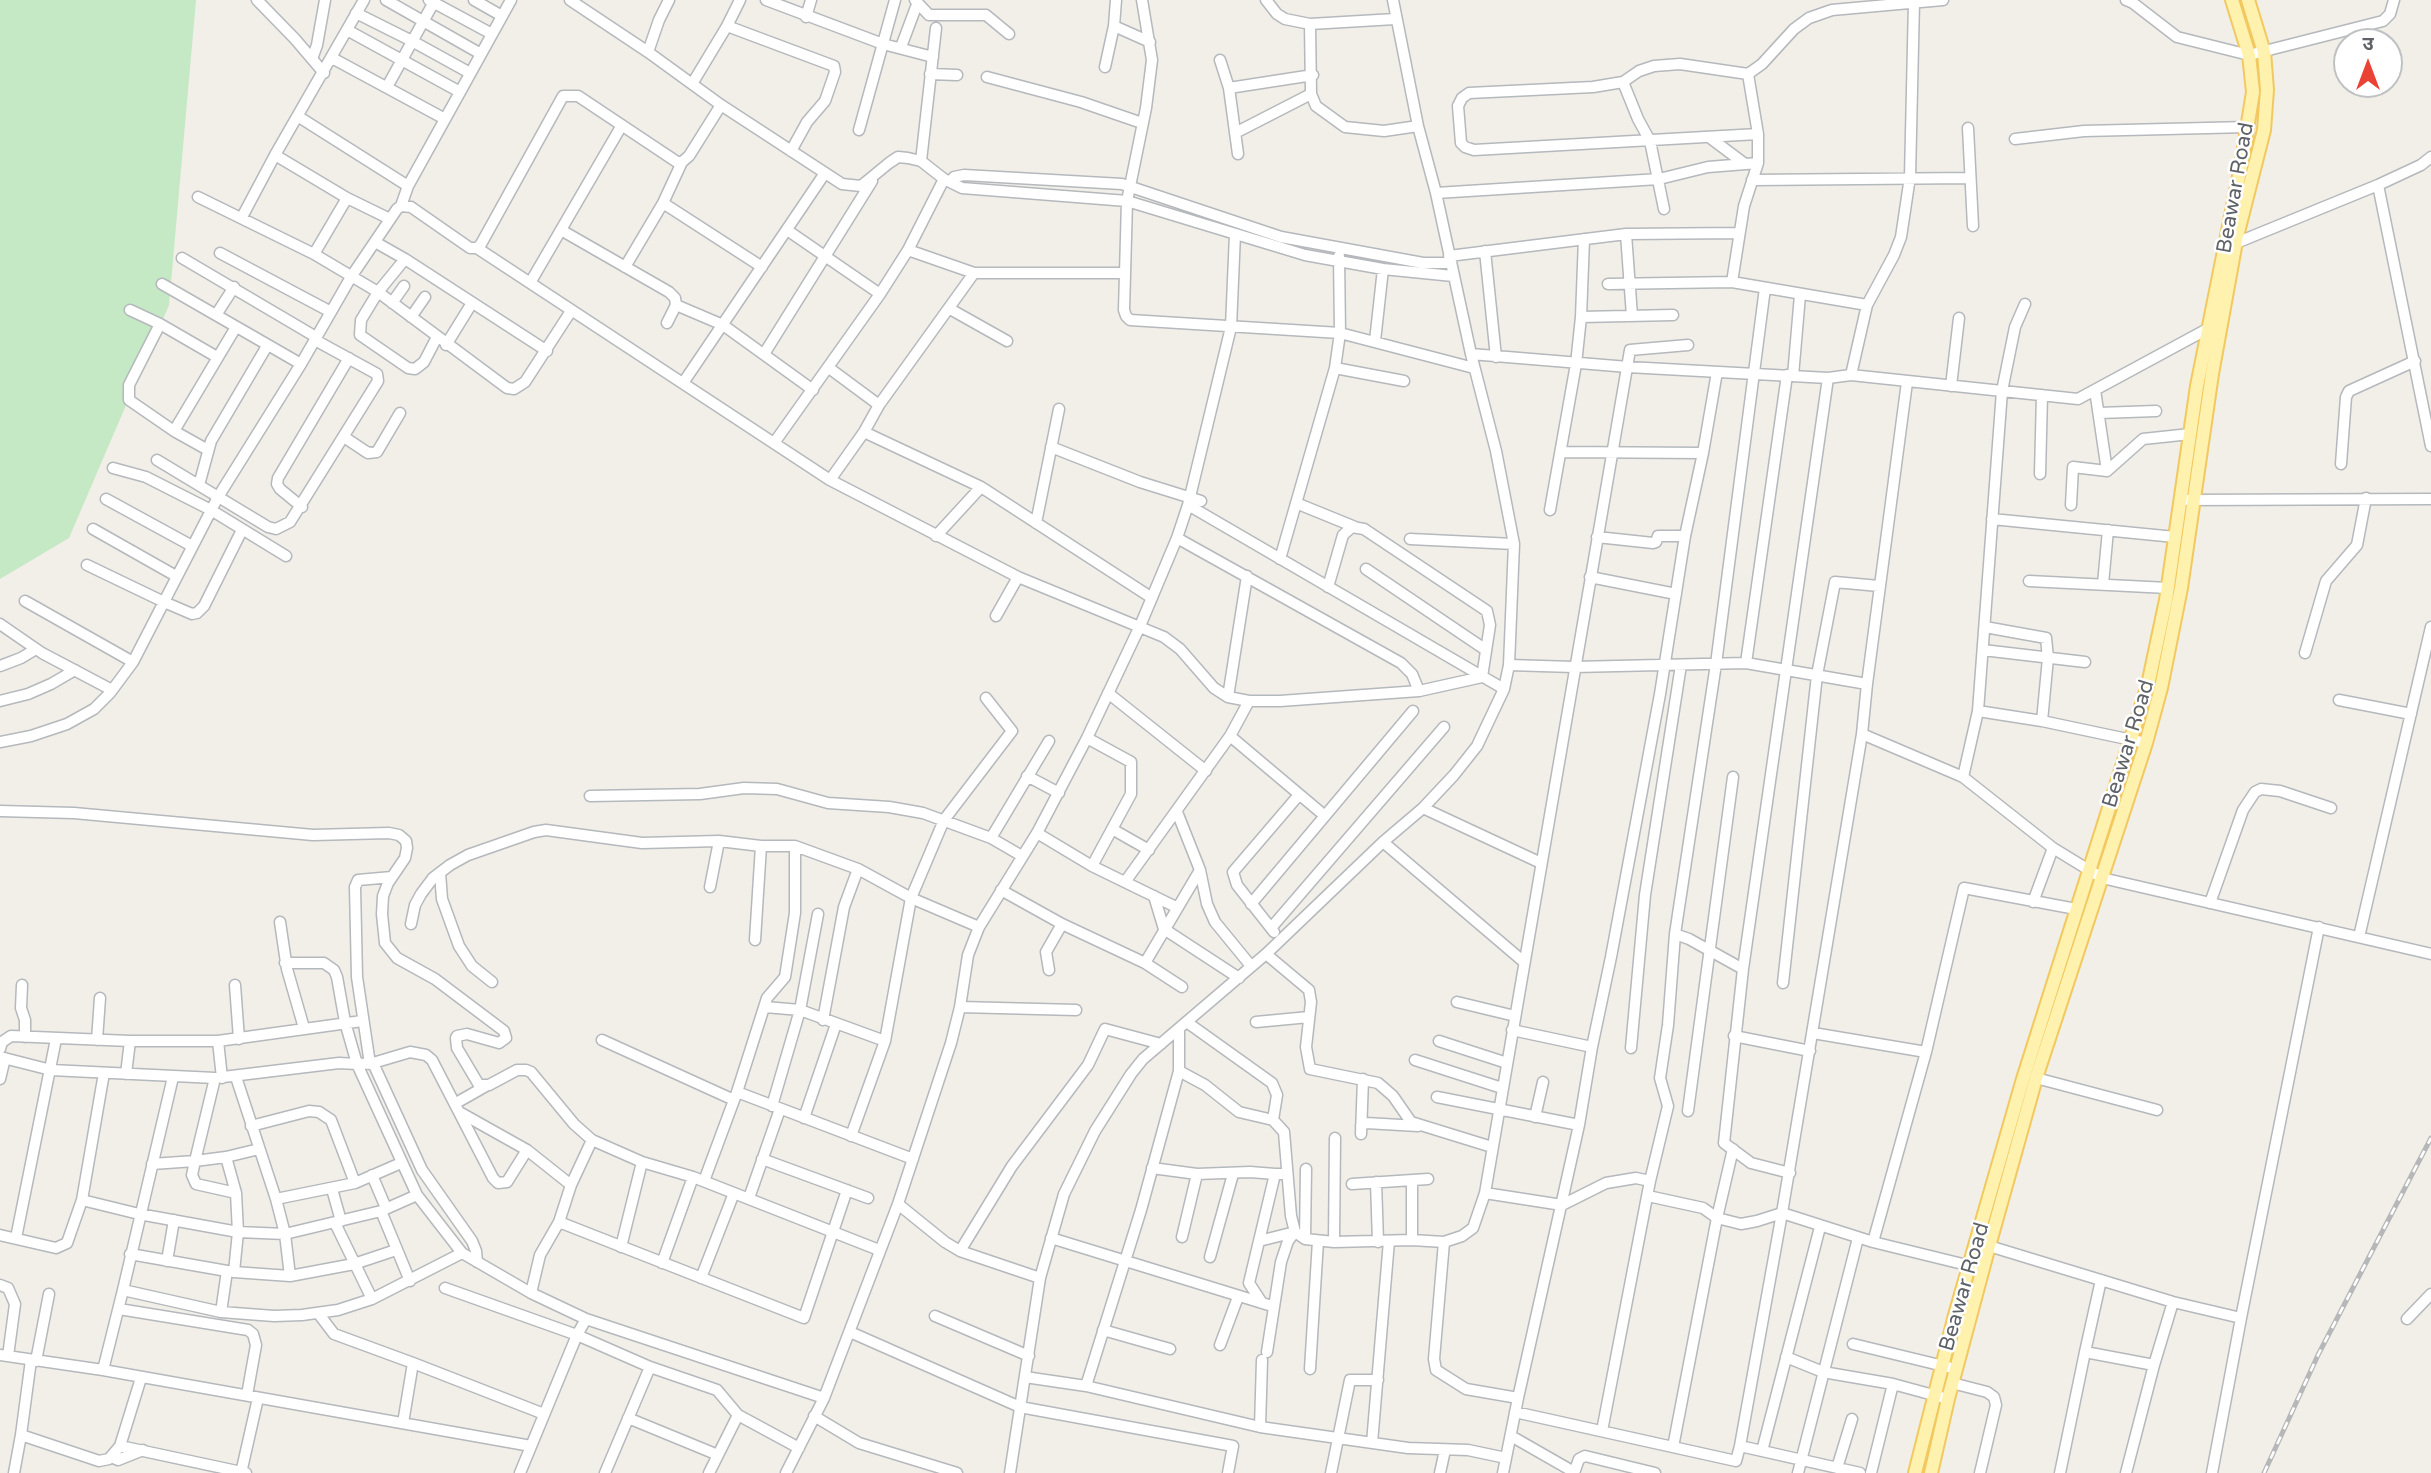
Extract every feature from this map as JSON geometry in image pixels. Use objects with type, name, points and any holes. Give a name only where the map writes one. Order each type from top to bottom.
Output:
[{"type":"main road","name":"Beawar Road","points":[[2164,638],[2168,588],[2190,434],[2233,241],[2253,92],[2249,55],[2232,0]]},
{"type":"main road","name":"Beawar Road","points":[[2237,209],[2264,130],[2267,90],[2264,52],[2248,0]]},
{"type":"main road","name":"Beawar Road","points":[[1931,1473],[1942,1397],[1942,1366],[1955,1315],[1989,1246],[2036,1078],[2147,743],[2154,687],[2195,500],[2215,326]]},
{"type":"main road","name":"Beawar Road","points":[[1915,1473],[1942,1397],[1952,1383],[2023,1079],[2132,740],[2154,687]]},
{"type":"street","points":[[257,0],[324,73]]},
{"type":"street","points":[[312,59],[325,0]]},
{"type":"street","points":[[242,217],[364,0]]},
{"type":"street","points":[[386,0],[481,54]]},
{"type":"street","points":[[474,0],[502,16]]},
{"type":"street","points":[[0,742],[31,736],[66,724],[93,709],[112,690],[132,662],[218,497],[351,277],[401,206],[408,186],[511,0]]},
{"type":"street","points":[[570,0],[842,184],[861,186],[898,158],[921,161],[962,188],[1127,201],[1276,248],[1383,269],[1453,276]]},
{"type":"street","points":[[692,84],[740,0]]},
{"type":"street","points":[[766,0],[883,44],[933,57]]},
{"type":"street","points":[[806,17],[811,0]]},
{"type":"street","points":[[859,130],[895,0]]},
{"type":"street","points":[[1105,67],[1114,26],[1116,0]]},
{"type":"street","points":[[1142,0],[1152,61],[1148,97],[1127,201],[1124,310],[1130,320],[1340,333],[1475,368]]},
{"type":"street","points":[[1266,0],[1277,14],[1285,19],[1310,24],[1395,19]]},
{"type":"street","points":[[1276,0],[1277,14]]},
{"type":"street","points":[[1010,1473],[1040,1278],[1064,1194],[1095,1131],[1143,1059],[1239,978],[1383,842],[1423,808],[1454,775],[1477,746],[1504,689],[1509,665],[1514,544],[1496,451],[1418,126],[1393,0]]},
{"type":"street","points":[[1758,134],[1474,150],[1461,143],[1458,106],[1462,98],[1469,93],[1593,87],[1623,82],[1639,71],[1654,66],[1679,64],[1748,74],[1762,64],[1794,29],[1810,18],[1832,9],[1943,0]]},
{"type":"street","points":[[2126,0],[2177,37],[2249,55],[2383,21],[2390,14],[2394,0]]},
{"type":"street","points":[[387,87],[432,1],[492,34]]},
{"type":"street","points":[[1851,375],[1867,305],[1901,237],[1910,177],[1914,2]]},
{"type":"street","points":[[648,52],[668,3]]},
{"type":"street","points":[[901,47],[916,4],[929,15],[986,15],[1009,34]]},
{"type":"street","points":[[356,13],[470,74]]},
{"type":"street","points":[[1310,24],[1313,75],[1311,94],[1316,106],[1345,127],[1384,131],[1418,126]]},
{"type":"street","points":[[727,26],[834,66],[835,72],[818,111],[807,121],[791,151]]},
{"type":"street","points":[[1114,26],[1150,42]]},
{"type":"street","points":[[921,161],[936,28]]},
{"type":"street","points":[[347,30],[460,92]]},
{"type":"street","points":[[332,58],[445,119]]},
{"type":"street","points":[[1220,60],[1229,88],[1238,153]]},
{"type":"street","points":[[930,74],[957,75]]},
{"type":"street","points":[[1732,282],[1744,206],[1758,163],[1758,134],[1748,74]]},
{"type":"street","points":[[1229,88],[1313,75]]},
{"type":"street","points":[[987,77],[1060,95],[1142,123]]},
{"type":"street","points":[[1623,82],[1650,141],[1664,209]]},
{"type":"street","points":[[1235,133],[1311,94]]},
{"type":"street","points":[[477,248],[563,96],[578,96],[677,162],[682,162]]},
{"type":"street","points":[[625,267],[663,203],[682,162],[689,156],[721,104]]},
{"type":"street","points":[[299,117],[408,186]]},
{"type":"street","points":[[530,283],[622,125]]},
{"type":"street","points":[[2015,139],[2084,131],[2248,127]]},
{"type":"street","points":[[1968,128],[1973,226]]},
{"type":"street","points":[[1709,137],[1745,164]]},
{"type":"street","points":[[275,155],[347,198],[390,219]]},
{"type":"street","points":[[2233,241],[2378,185],[2431,157]]},
{"type":"street","points":[[1436,193],[1658,179],[1708,167],[1758,163]]},
{"type":"street","points":[[683,383],[825,173]]},
{"type":"street","points":[[774,443],[880,294],[947,180],[954,177],[964,175],[1065,180],[1129,186],[1281,237],[1423,263],[1448,252],[1485,251],[1626,234],[1739,233]]},
{"type":"street","points":[[764,354],[874,177]]},
{"type":"street","points":[[1750,184],[1970,177]]},
{"type":"street","points":[[1064,196],[1065,180]]},
{"type":"street","points":[[2378,185],[2416,361],[2431,446]]},
{"type":"street","points":[[198,197],[314,254],[378,292],[507,388],[514,389],[525,382],[571,311]]},
{"type":"street","points":[[314,254],[347,198]]},
{"type":"street","points":[[663,203],[762,267]]},
{"type":"street","points":[[401,206],[411,207],[470,248],[477,248],[831,480],[1018,577],[1164,636],[1180,649],[1214,688],[1227,697],[1249,701],[1280,701],[1419,691],[1482,677]]},
{"type":"street","points":[[561,230],[669,292],[675,298],[676,305],[667,323]]},
{"type":"street","points":[[788,230],[880,294]]},
{"type":"street","points":[[786,1473],[824,1398],[898,1204],[951,1043],[968,954],[979,927],[1037,833],[1087,738],[1140,626],[1177,538],[1189,501],[1231,327],[1235,234]]},
{"type":"street","points":[[1626,234],[1632,316]]},
{"type":"street","points":[[1550,510],[1576,364],[1584,239]]},
{"type":"street","points":[[375,242],[547,351]]},
{"type":"street","points":[[1280,559],[1335,368],[1340,333],[1339,249]]},
{"type":"street","points":[[908,250],[974,273],[1125,273]]},
{"type":"street","points":[[1485,251],[1496,357]]},
{"type":"street","points":[[220,253],[329,316]]},
{"type":"street","points":[[157,460],[268,527],[276,529],[290,522],[302,507],[379,376],[182,258]]},
{"type":"street","points":[[405,259],[378,292],[361,320],[359,328],[362,338],[408,368],[415,369],[424,362],[437,337]]},
{"type":"street","points":[[1375,341],[1383,269]]},
{"type":"street","points":[[831,480],[879,405],[974,273]]},
{"type":"street","points":[[1608,284],[1732,282],[1867,305]]},
{"type":"street","points":[[162,284],[300,364]]},
{"type":"street","points":[[392,303],[404,286]]},
{"type":"street","points":[[216,315],[233,287]]},
{"type":"street","points":[[1602,1431],[1650,1181],[1668,1106],[1660,1078],[1668,1025],[1675,934],[1716,664],[1765,288]]},
{"type":"street","points":[[1746,663],[1800,295]]},
{"type":"street","points":[[411,317],[425,297]]},
{"type":"street","points":[[446,345],[472,303]]},
{"type":"street","points":[[1963,777],[1978,711],[2002,391],[2015,327],[2025,304]]},
{"type":"street","points":[[676,305],[723,325],[813,390]]},
{"type":"street","points":[[950,309],[1007,341]]},
{"type":"street","points":[[130,310],[218,357]]},
{"type":"street","points":[[1581,317],[1673,315]]},
{"type":"street","points":[[1951,386],[1959,318]]},
{"type":"street","points":[[160,324],[129,385],[129,400],[174,431],[208,450]]},
{"type":"street","points":[[1471,354],[1576,364],[1717,372],[1828,377],[1851,375],[2078,399],[2215,326]]},
{"type":"street","points":[[174,431],[236,327]]},
{"type":"street","points":[[1179,1071],[1205,1086],[1239,1112],[1273,1120],[1284,1132],[1291,1216],[1295,1232],[1305,1239],[1335,1242],[1444,1242],[1462,1236],[1473,1228],[1485,1193],[1630,349],[1688,345]]},
{"type":"street","points":[[200,485],[211,441],[267,346]]},
{"type":"street","points":[[302,507],[281,489],[277,484],[278,478],[349,358]]},
{"type":"street","points":[[2342,464],[2346,397],[2349,391],[2416,361]]},
{"type":"street","points":[[829,368],[879,405]]},
{"type":"street","points":[[1335,368],[1404,381]]},
{"type":"street","points":[[1503,1473],[1579,1125],[1717,372]]},
{"type":"street","points":[[1790,1173],[1751,1163],[1724,1143],[1743,969],[1828,377]]},
{"type":"street","points":[[1516,1412],[1737,1461],[1790,1173],[1862,734],[1907,382]]},
{"type":"street","points":[[2095,390],[2107,471]]},
{"type":"street","points":[[2040,474],[2042,395]]},
{"type":"street","points":[[1036,523],[1059,409]]},
{"type":"street","points":[[2099,413],[2156,411]]},
{"type":"street","points":[[344,437],[368,453],[377,452],[400,413]]},
{"type":"street","points":[[864,432],[981,487],[1152,598]]},
{"type":"street","points":[[2071,505],[2073,467],[2107,471],[2143,439],[2190,434]]},
{"type":"street","points":[[1051,447],[1189,501],[1280,559],[1504,689]]},
{"type":"street","points":[[1562,452],[1703,453]]},
{"type":"street","points":[[113,468],[146,477],[211,510],[286,556]]},
{"type":"street","points":[[936,536],[981,487]]},
{"type":"street","points":[[2305,653],[2326,581],[2357,545],[2366,498]]},
{"type":"street","points":[[106,499],[192,546]]},
{"type":"street","points":[[2180,499],[2431,499]]},
{"type":"street","points":[[1189,501],[1201,501]]},
{"type":"street","points":[[1296,503],[1364,529],[1488,611],[1490,625],[1482,677]]},
{"type":"street","points":[[1992,519],[2175,537]]},
{"type":"street","points":[[1328,587],[1343,535],[1355,527]]},
{"type":"street","points":[[93,529],[176,576]]},
{"type":"street","points":[[87,565],[192,614],[201,611],[242,530]]},
{"type":"street","points":[[2103,584],[2108,530]]},
{"type":"street","points":[[1597,537],[1653,543],[1656,542],[1657,536],[1685,536]]},
{"type":"street","points":[[1177,538],[1402,663],[1412,674],[1419,691]]},
{"type":"street","points":[[1410,539],[1514,544]]},
{"type":"street","points":[[1366,569],[1486,650]]},
{"type":"street","points":[[1227,697],[1247,576]]},
{"type":"street","points":[[996,616],[1018,577]]},
{"type":"street","points":[[1590,577],[1676,594]]},
{"type":"street","points":[[2029,581],[2168,588]]},
{"type":"street","points":[[1783,983],[1817,675],[1835,582],[1879,586]]},
{"type":"street","points":[[25,601],[132,662]]},
{"type":"street","points":[[0,624],[5,634],[112,690]]},
{"type":"street","points":[[1985,627],[2046,638],[2048,657],[2042,721]]},
{"type":"street","points":[[2359,937],[2431,627]]},
{"type":"street","points":[[0,666],[36,649]]},
{"type":"street","points":[[1983,650],[2085,662]]},
{"type":"street","points":[[1509,665],[1574,667],[1746,663],[1867,684]]},
{"type":"street","points":[[1631,1048],[1645,895],[1681,664]]},
{"type":"street","points":[[0,701],[28,694],[75,670]]},
{"type":"street","points":[[1108,693],[1206,771]]},
{"type":"street","points":[[851,1136],[885,1041],[911,898],[944,820],[1012,731],[986,698]]},
{"type":"street","points":[[2339,700],[2411,713]]},
{"type":"street","points":[[1125,882],[1230,736],[1249,701]]},
{"type":"street","points":[[1251,904],[1413,711]]},
{"type":"street","points":[[1978,711],[2147,743]]},
{"type":"street","points":[[1271,929],[1444,727]]},
{"type":"street","points":[[1862,734],[1963,777],[2053,848],[2102,878],[2431,954]]},
{"type":"street","points":[[1230,736],[1325,817]]},
{"type":"street","points":[[1087,738],[1131,762],[1131,794],[1092,866]]},
{"type":"street","points":[[991,838],[1049,741]]},
{"type":"street","points":[[1027,776],[1059,793]]},
{"type":"street","points":[[1688,1111],[1732,777]]},
{"type":"street","points":[[590,796],[778,789],[828,803],[909,809],[991,838],[1022,856]]},
{"type":"street","points":[[2210,903],[2242,810],[2255,792],[2261,789],[2280,791],[2331,808]]},
{"type":"street","points":[[1298,796],[1233,872],[1237,885],[1271,929],[1274,946],[1309,990],[1311,1002],[1306,1047],[1310,1069],[1378,1083],[1386,1088],[1410,1122],[1492,1147]]},
{"type":"street","points":[[1423,808],[1541,863]]},
{"type":"street","points":[[0,811],[74,813],[313,835],[400,835],[407,841],[407,848],[405,858],[383,896],[383,934],[390,952],[435,979],[506,1034],[499,1043],[467,1034],[456,1038],[457,1048],[476,1082],[486,1086]]},
{"type":"street","points":[[1177,812],[1200,870],[1207,904],[1215,922],[1251,966]]},
{"type":"street","points":[[411,924],[415,905],[421,894],[440,873],[468,855],[546,830],[642,843],[719,841],[761,846],[795,846],[858,869],[911,898],[979,927]]},
{"type":"street","points":[[1112,830],[1149,850]]},
{"type":"street","points":[[1037,833],[1092,866],[1176,907]]},
{"type":"street","points":[[710,887],[719,841]]},
{"type":"street","points":[[1383,842],[1524,962]]},
{"type":"street","points":[[755,940],[761,846]]},
{"type":"street","points":[[704,1181],[767,998],[785,976],[795,913],[795,846]]},
{"type":"street","points":[[2033,902],[2053,848]]},
{"type":"street","points":[[823,1020],[844,907],[858,869]]},
{"type":"street","points":[[1145,963],[1200,870]]},
{"type":"street","points":[[440,873],[442,899],[459,946],[472,966],[492,982]]},
{"type":"street","points":[[390,1120],[362,1021],[357,977],[356,883],[363,879],[392,877]]},
{"type":"street","points":[[1873,1242],[1926,1052],[1964,888],[2076,909]]},
{"type":"street","points":[[1001,890],[1062,924],[1145,963],[1182,987]]},
{"type":"street","points":[[1154,896],[1164,929],[1239,978]]},
{"type":"street","points":[[749,1198],[762,1159],[800,1010],[818,914]]},
{"type":"street","points":[[280,922],[285,963],[304,1028]]},
{"type":"street","points":[[1049,970],[1046,952],[1062,924]]},
{"type":"street","points":[[2212,1473],[2319,927]]},
{"type":"street","points":[[1675,934],[1743,969]]},
{"type":"street","points":[[285,963],[312,962],[330,965],[337,977],[345,1022],[357,1064],[403,1146],[422,1170],[462,1253],[531,1293],[586,1319],[824,1398]]},
{"type":"street","points":[[22,985],[21,1008],[25,1020],[25,1037]]},
{"type":"street","points":[[235,985],[239,1039]]},
{"type":"street","points":[[97,1040],[100,998]]},
{"type":"street","points":[[1457,1002],[1515,1016]]},
{"type":"street","points":[[765,1007],[800,1010],[885,1041]]},
{"type":"street","points":[[960,1007],[1076,1010]]},
{"type":"street","points":[[1256,1022],[1308,1017]]},
{"type":"street","points":[[0,1079],[5,1038],[11,1036],[130,1041],[218,1041],[362,1021]]},
{"type":"street","points":[[1188,1023],[1272,1083],[1277,1095],[1273,1120]]},
{"type":"street","points":[[804,1118],[836,1024]]},
{"type":"street","points":[[960,1251],[1012,1166],[1088,1065],[1105,1029],[1161,1044]]},
{"type":"street","points":[[1086,1386],[1153,1168],[1179,1071],[1179,1030]]},
{"type":"street","points":[[1512,1030],[1592,1047]]},
{"type":"street","points":[[1813,1033],[1926,1052]]},
{"type":"street","points":[[1734,1036],[1810,1051]]},
{"type":"street","points":[[16,1238],[56,1039]]},
{"type":"street","points":[[602,1040],[735,1096],[776,1107],[913,1159]]},
{"type":"street","points":[[126,1074],[130,1041]]},
{"type":"street","points":[[218,1041],[218,1078],[192,1175],[196,1184],[236,1193]]},
{"type":"street","points":[[1439,1041],[1507,1063]]},
{"type":"street","points":[[2,1054],[51,1070],[218,1078],[339,1063],[372,1064],[410,1052],[426,1055],[432,1060],[498,1183],[507,1182],[527,1150]]},
{"type":"street","points":[[1415,1060],[1502,1088]]},
{"type":"street","points":[[458,1108],[486,1086],[517,1070],[531,1072],[574,1124],[592,1140],[642,1162],[704,1181],[879,1250]]},
{"type":"street","points":[[0,1235],[56,1248],[67,1243],[82,1200],[104,1073]]},
{"type":"street","points":[[103,1370],[173,1077]]},
{"type":"street","points":[[236,1077],[276,1199],[285,1234],[290,1276]]},
{"type":"street","points":[[2036,1078],[2157,1110]]},
{"type":"street","points":[[1363,1079],[1361,1130],[1366,1123],[1422,1126]]},
{"type":"street","points":[[1535,1116],[1543,1082]]},
{"type":"street","points":[[1437,1097],[1579,1125]]},
{"type":"street","points":[[458,1108],[527,1150],[571,1185]]},
{"type":"street","points":[[251,1126],[309,1111],[319,1112],[331,1120],[355,1183]]},
{"type":"street","points":[[1335,1138],[1335,1242]]},
{"type":"street","points":[[531,1293],[540,1255],[559,1222],[571,1185],[592,1140]]},
{"type":"street","points":[[403,1146],[401,1163],[416,1195],[475,1246],[477,1262]]},
{"type":"street","points":[[152,1164],[226,1157],[259,1149]]},
{"type":"street","points":[[1673,1447],[1733,1149]]},
{"type":"street","points":[[221,1312],[238,1232],[236,1193],[226,1157]]},
{"type":"street","points":[[762,1159],[868,1198]]},
{"type":"street","points":[[621,1247],[642,1162]]},
{"type":"street","points":[[276,1199],[355,1183],[401,1163]]},
{"type":"street","points":[[1153,1168],[1197,1174],[1287,1174]]},
{"type":"street","points":[[1305,1239],[1306,1169]]},
{"type":"street","points":[[1182,1237],[1197,1174]]},
{"type":"street","points":[[1210,1256],[1233,1174]]},
{"type":"street","points":[[1267,1305],[1249,1283],[1275,1174]]},
{"type":"street","points":[[372,1175],[396,1250],[410,1281]]},
{"type":"street","points":[[662,1263],[693,1177]]},
{"type":"street","points":[[1485,1193],[1562,1205],[1606,1183],[1636,1178],[1650,1181]]},
{"type":"street","points":[[1352,1184],[1429,1179]]},
{"type":"street","points":[[1412,1181],[1412,1240]]},
{"type":"street","points":[[1372,1443],[1378,1380],[1383,1242],[1376,1182]]},
{"type":"street","points":[[332,1189],[338,1222],[354,1264],[372,1299]]},
{"type":"street","points":[[559,1222],[804,1318],[847,1190]]},
{"type":"street","points":[[701,1278],[734,1193]]},
{"type":"street","points":[[82,1200],[139,1214],[238,1232],[285,1234],[384,1209],[416,1195]]},
{"type":"street","points":[[1648,1196],[1703,1208],[1717,1218],[1741,1224],[1782,1213],[1858,1238],[1977,1268]]},
{"type":"street","points":[[898,1204],[960,1251],[1040,1278]]},
{"type":"street","points":[[167,1261],[174,1220]]},
{"type":"street","points":[[1762,1451],[1820,1227]]},
{"type":"street","points":[[1259,1241],[1295,1232]]},
{"type":"street","points":[[1261,1427],[1267,1305],[1284,1250],[1295,1232]]},
{"type":"street","points":[[1051,1238],[1267,1305]]},
{"type":"street","points":[[1798,1473],[1858,1238]]},
{"type":"street","points":[[1310,1369],[1318,1241]]},
{"type":"street","points":[[1444,1242],[1434,1359],[1436,1370],[1466,1389],[1518,1398]]},
{"type":"street","points":[[1989,1246],[2173,1301],[2241,1318]]},
{"type":"street","points":[[130,1254],[231,1271],[290,1276],[354,1264],[396,1250]]},
{"type":"street","points":[[121,1300],[274,1316],[338,1310],[372,1299],[462,1253]]},
{"type":"street","points":[[2060,1473],[2101,1280]]},
{"type":"street","points":[[0,1285],[8,1288],[15,1304],[4,1355],[531,1446]]},
{"type":"street","points":[[445,1288],[577,1335],[650,1367],[718,1390],[738,1415],[799,1448]]},
{"type":"street","points":[[13,1473],[33,1360],[49,1294]]},
{"type":"street","points":[[2407,1319],[2431,1294]]},
{"type":"street","points":[[1220,1345],[1238,1297]]},
{"type":"street","points":[[121,1300],[247,1330],[253,1334],[256,1345],[247,1395]]},
{"type":"street","points":[[2126,1473],[2173,1301]]},
{"type":"street","points":[[318,1312],[334,1334],[544,1414]]},
{"type":"street","points":[[935,1316],[1029,1356]]},
{"type":"street","points":[[520,1473],[586,1319]]},
{"type":"street","points":[[1103,1330],[1170,1349]]},
{"type":"street","points":[[850,1332],[1020,1407],[1233,1446],[1228,1473]]},
{"type":"street","points":[[1853,1344],[1956,1368]]},
{"type":"street","points":[[2085,1352],[2154,1366]]},
{"type":"street","points":[[1786,1357],[1823,1372],[1892,1384],[1942,1397]]},
{"type":"street","points":[[403,1423],[413,1363]]},
{"type":"street","points":[[605,1473],[650,1367]]},
{"type":"street","points":[[1025,1377],[1086,1386],[1261,1427],[1408,1448],[1468,1450],[1506,1458]]},
{"type":"street","points":[[21,1435],[99,1461],[111,1457],[120,1446],[141,1378]]},
{"type":"street","points":[[1331,1473],[1350,1380],[1378,1380]]},
{"type":"street","points":[[1952,1383],[1987,1392],[1994,1397],[1996,1405],[1980,1473]]},
{"type":"street","points":[[1871,1473],[1892,1384]]},
{"type":"street","points":[[120,1446],[243,1473],[258,1398]]},
{"type":"street","points":[[709,1473],[738,1415]]},
{"type":"street","points":[[814,1416],[859,1443],[957,1473]]},
{"type":"street","points":[[628,1418],[718,1455]]},
{"type":"street","points":[[1837,1468],[1852,1419]]},
{"type":"street","points":[[1511,1436],[1576,1468],[1585,1456],[1656,1473]]},
{"type":"street","points":[[1740,1446],[1801,1460],[1820,1469],[1837,1468],[1860,1473]]},
{"type":"street","points":[[111,1457],[118,1460],[143,1450]]},
{"type":"street","points":[[1440,1473],[1445,1450]]},
{"type":"green space","points":[[0,0],[196,0],[169,305],[69,538],[0,579]]},
{"type":"railway","points":[[2264,1473],[2318,1355],[2431,1138]]}]
